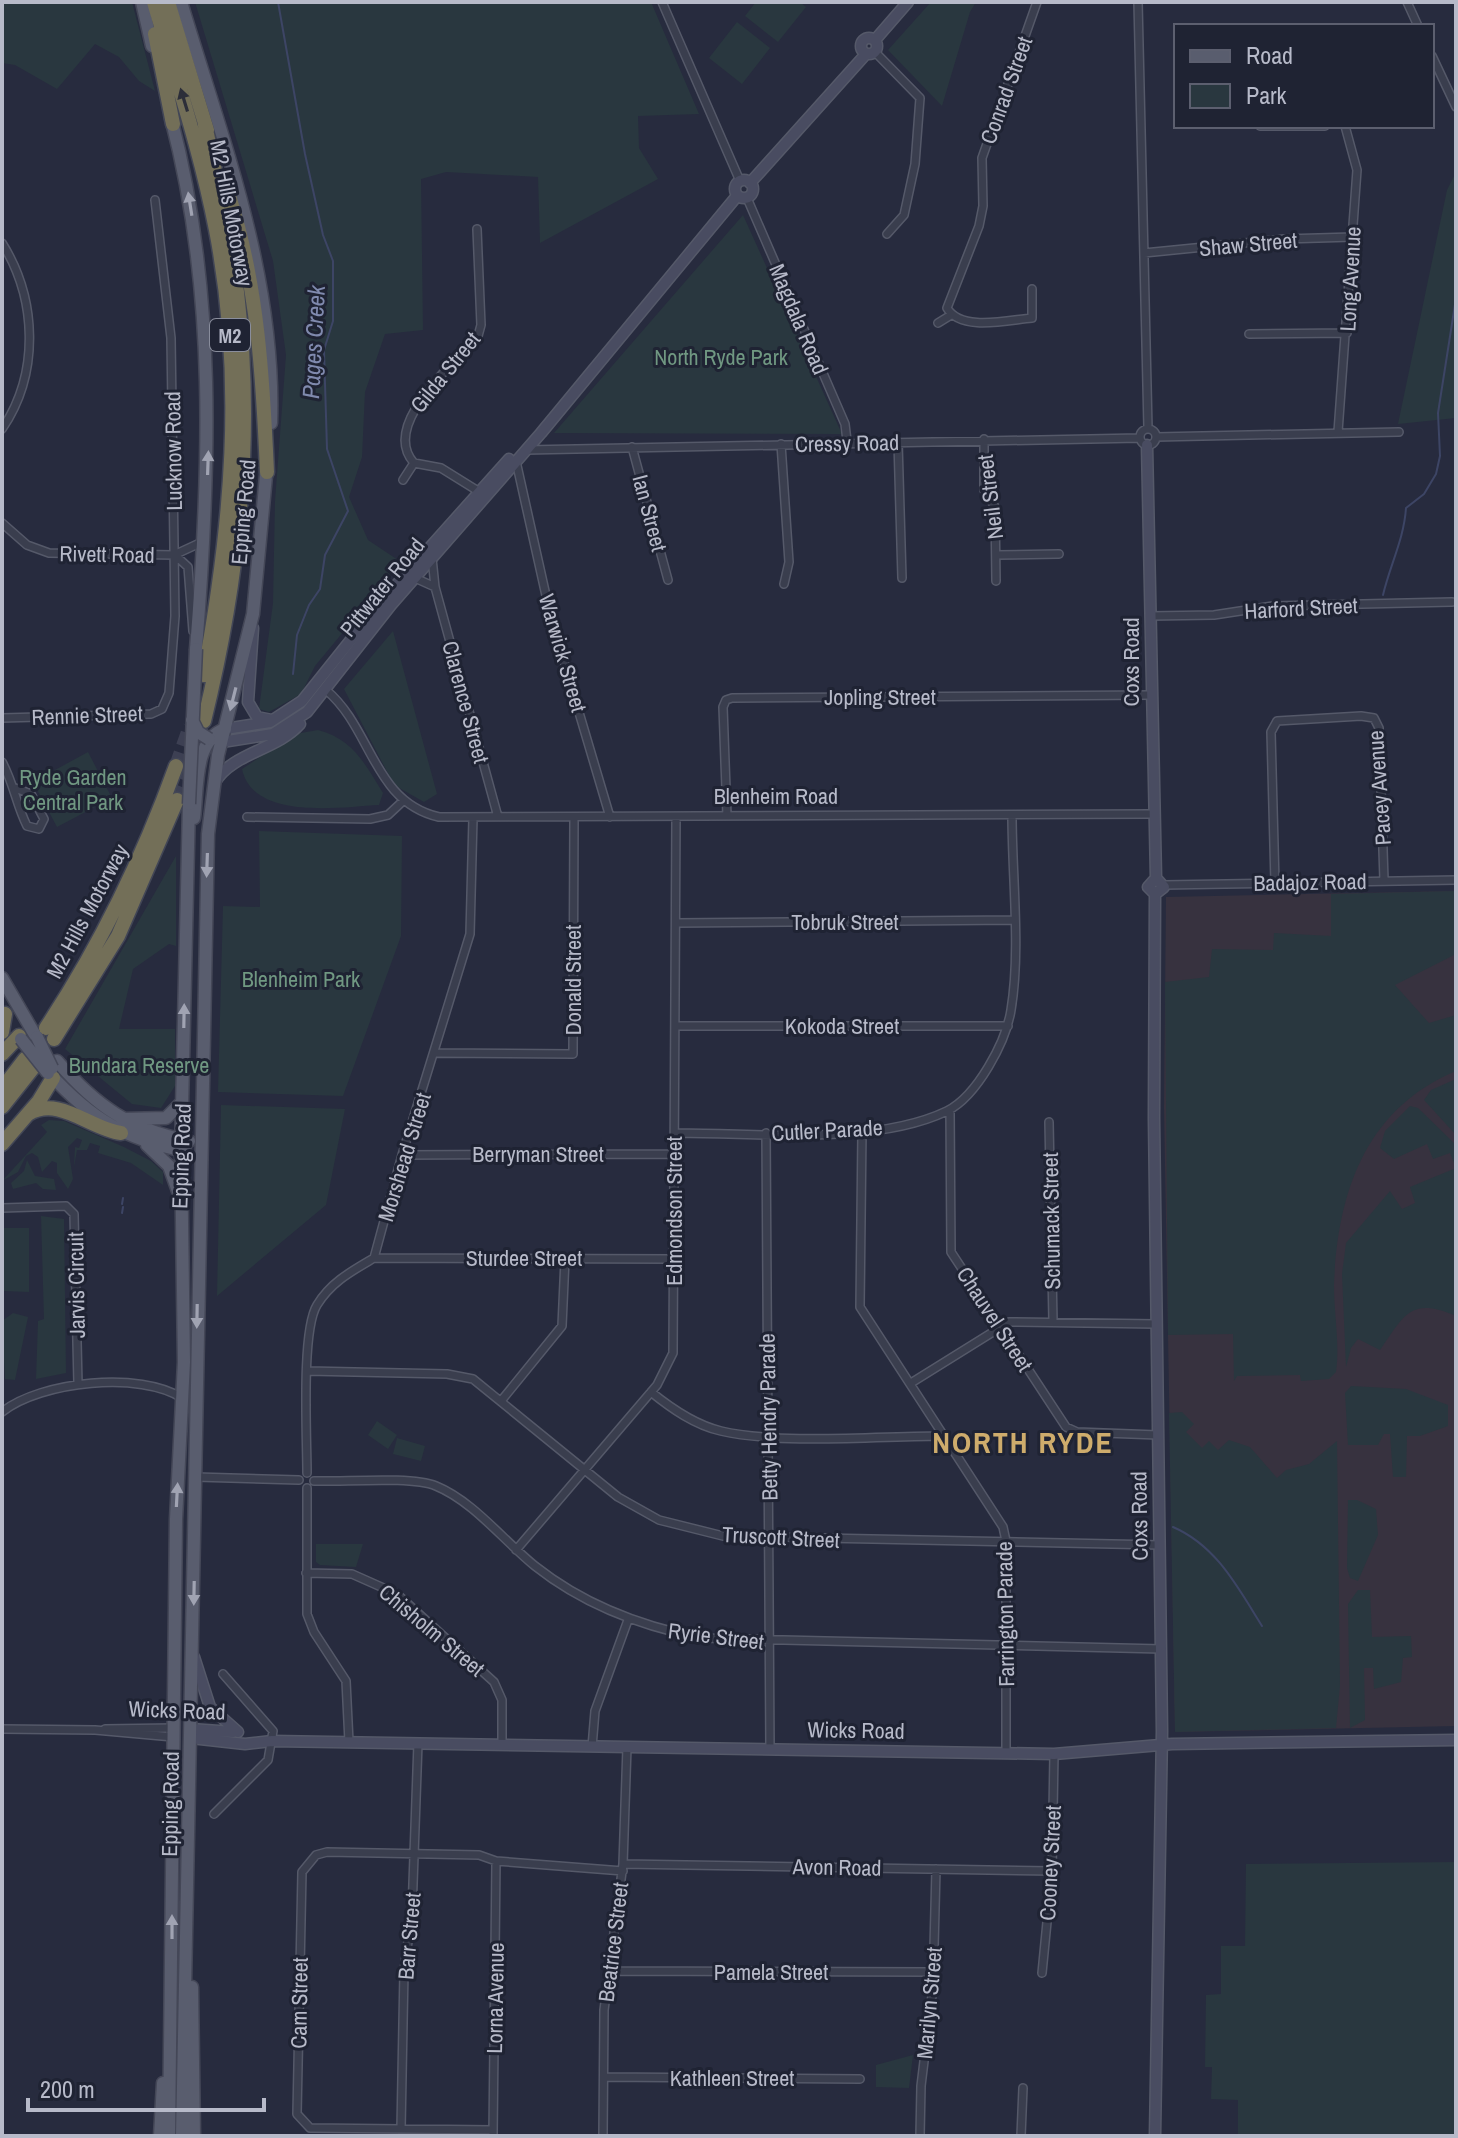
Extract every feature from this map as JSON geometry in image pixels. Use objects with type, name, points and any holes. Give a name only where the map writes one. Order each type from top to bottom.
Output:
[{"type":"highway","name":"M2","points":[[151,2],[173,124]]},
{"type":"highway","name":"M2 Hills Motorway","points":[[151,2],[206,181],[225,284],[232,360],[231,493],[204,675]]},
{"type":"highway","name":"M2","points":[[168,2],[232,204],[249,278],[260,357],[267,472]]},
{"type":"highway","name":"M2 Hills Motorway","points":[[198,720],[233,581],[242,507],[245,411],[237,291],[205,125]]},
{"type":"highway","name":"M2 Hills Motorway","points":[[33,1034],[120,904],[157,822],[176,766]]},
{"type":"highway","name":"M2 Hills Motorway","points":[[33,1034],[118,936],[183,802]]},
{"type":"highway","points":[[2,1032],[4,1012]]},
{"type":"highway","points":[[2,1054],[33,1034]]},
{"type":"highway","points":[[2,1089],[29,1063],[2,1107]]},
{"type":"highway","points":[[2,1144],[28,1114],[53,1070]]},
{"type":"highway","points":[[28,1114],[40,1108],[52,1108],[104,1131],[120,1126]]},
{"type":"main road","name":"Epping Road","points":[[142,2],[186,183],[206,332],[208,443],[196,649],[198,720],[183,802],[189,861],[181,1144],[184,1399],[176,1525],[169,2136]]},
{"type":"main road","name":"Epping Road","points":[[181,2],[243,204],[258,273],[270,387],[267,472],[253,614],[216,737],[208,847],[182,2136]]},
{"type":"main road","points":[[745,182],[753,191],[742,197],[735,188],[745,182],[872,49],[908,2]]},
{"type":"main road","name":"Pittwater Road","points":[[216,737],[273,734],[307,712],[382,601],[478,491],[551,419],[742,197]]},
{"type":"main road","name":"Pittwater Road","points":[[216,737],[276,719],[322,687],[551,419]]},
{"type":"main road","name":"Coxs Road","points":[[1143,442],[1151,616],[1153,814],[1160,882],[1148,887],[1155,894],[1156,1324],[1162,1649],[1155,2136]]},
{"type":"main road","points":[[253,614],[249,705],[259,718],[276,719]]},
{"type":"main road","points":[[213,787],[224,769],[284,738],[301,723],[307,712]]},
{"type":"main road","points":[[189,861],[200,772],[216,737],[198,732],[198,720]]},
{"type":"main road","points":[[2,978],[53,1070],[91,1097],[120,1126],[169,1166],[183,1205]]},
{"type":"main road","points":[[4,1012],[33,1034]]},
{"type":"main road","points":[[120,1126],[159,1120],[175,1112],[182,1102]]},
{"type":"main road","points":[[120,1126],[144,1130],[200,1148]]},
{"type":"main road","points":[[143,1142],[181,1144]]},
{"type":"main road","points":[[194,1655],[210,1707],[238,1732]]},
{"type":"main road","name":"Wicks Road","points":[[173,1732],[238,1732],[255,1741]]},
{"type":"main road","name":"Wicks Road","points":[[191,1733],[245,1744],[272,1741],[1054,1754],[1161,1745],[1456,1740]]},
{"type":"main road","points":[[186,1934],[195,2021],[194,2136]]},
{"type":"main road","points":[[160,2136],[171,2005]]},
{"type":"street","points":[[662,2],[745,182]]},
{"type":"street","name":"Conrad Street","points":[[951,315],[947,308],[952,289],[979,226],[983,206],[982,158],[1037,2]]},
{"type":"street","points":[[1138,2],[1148,428],[1156,437],[1399,432]]},
{"type":"street","points":[[1407,2],[1417,24]]},
{"type":"street","points":[[872,49],[920,98],[915,164],[904,215],[887,234]]},
{"type":"street","points":[[1434,60],[1456,107]]},
{"type":"street","name":"Long Avenue","points":[[1338,432],[1357,170],[1346,128]]},
{"type":"street","name":"Magdala Road","points":[[742,197],[845,424],[847,441]]},
{"type":"street","name":"Lucknow Road","points":[[155,200],[171,338],[173,659],[166,702]]},
{"type":"street","name":"Gilda Street","points":[[414,463],[403,445],[407,419],[478,336],[481,325],[477,229]]},
{"type":"street","name":"Shaw Street","points":[[1144,253],[1284,239],[1353,237]]},
{"type":"street","points":[[2,243],[18,273],[28,308],[29,332],[27,370],[15,407],[2,429]]},
{"type":"street","points":[[938,323],[951,315],[963,322],[1032,318],[1032,289]]},
{"type":"street","points":[[1249,334],[1347,333]]},
{"type":"street","points":[[1148,428],[1141,431],[1143,442],[1154,443],[1156,437]]},
{"type":"street","points":[[541,433],[545,445],[555,448]]},
{"type":"street","name":"Cressy Road","points":[[525,451],[984,439],[1143,442]]},
{"type":"street","name":"Neil Street","points":[[984,439],[984,490],[995,507],[996,581]]},
{"type":"street","points":[[898,442],[902,578]]},
{"type":"street","points":[[781,444],[789,562],[784,584]]},
{"type":"street","name":"Ian Street","points":[[632,447],[668,580]]},
{"type":"street","name":"Warwick Street","points":[[516,461],[551,618],[610,817]]},
{"type":"street","points":[[403,480],[414,463],[441,468],[478,491]]},
{"type":"street","points":[[469,513],[478,491],[496,483],[520,488]]},
{"type":"street","name":"Rivett Road","points":[[3,525],[27,545],[49,553],[174,555],[204,541]]},
{"type":"street","name":"Neil Street","points":[[996,555],[1059,554]]},
{"type":"street","name":"Rivett Road","points":[[174,555],[188,565],[196,649]]},
{"type":"street","name":"Clarence Street","points":[[432,558],[435,587],[498,817]]},
{"type":"street","points":[[415,578],[435,587]]},
{"type":"street","name":"Harford Street","points":[[1151,616],[1221,614],[1273,606],[1452,602]]},
{"type":"street","points":[[247,817],[370,819],[388,815],[403,801],[389,786],[340,704],[322,687]]},
{"type":"street","name":"Jopling Street","points":[[727,816],[723,707],[726,700],[732,698],[1151,695]]},
{"type":"street","name":"Rennie Street","points":[[2,718],[151,714],[166,702]]},
{"type":"street","name":"Pacey Avenue","points":[[1275,883],[1271,732],[1277,721],[1347,717],[1374,718],[1379,728],[1384,880]]},
{"type":"street","points":[[2,762],[15,788],[15,803],[27,826],[32,830],[42,827],[44,819],[31,794],[15,788]]},
{"type":"street","name":"Blenheim Road","points":[[403,801],[436,816],[473,818],[1153,814]]},
{"type":"street","name":"Cutler Parade","points":[[675,1133],[862,1132],[908,1125],[950,1110],[993,1061],[1008,1026],[1013,999],[1012,815]]},
{"type":"street","name":"Edmondson Street","points":[[516,1550],[651,1392],[666,1373],[673,1353],[676,817]]},
{"type":"street","name":"Morshead Street","points":[[374,1258],[402,1155],[436,1053],[470,934],[473,818]]},
{"type":"street","name":"Donald Street","points":[[436,1053],[573,1054],[574,818]]},
{"type":"street","name":"Badajoz Road","points":[[1160,882],[1456,880]]},
{"type":"street","name":"Tobruk Street","points":[[676,923],[1013,920]]},
{"type":"street","name":"Kokoda Street","points":[[676,1026],[1008,1026]]},
{"type":"street","name":"Chauvel Street","points":[[950,1110],[951,1252],[1066,1427],[1077,1432],[1158,1435]]},
{"type":"street","name":"Schumack Street","points":[[1049,1122],[1053,1321]]},
{"type":"street","name":"Farrington Parade","points":[[862,1132],[860,1307],[1003,1527],[1006,1541],[1006,1753]]},
{"type":"street","name":"Betty Hendry Parade","points":[[766,1133],[770,1749]]},
{"type":"street","name":"Berryman Street","points":[[402,1155],[675,1154]]},
{"type":"street","name":"Jarvis Circuit","points":[[2,1208],[66,1206],[74,1214],[78,1384]]},
{"type":"street","points":[[349,1742],[348,1690],[342,1672],[310,1623],[305,1605],[307,1488],[314,1481],[307,1473],[308,1371],[315,1307],[338,1279],[374,1258]]},
{"type":"street","name":"Sturdee Street","points":[[374,1258],[674,1259]]},
{"type":"street","points":[[501,1401],[562,1326],[565,1259]]},
{"type":"street","points":[[911,1383],[1009,1322],[1156,1324]]},
{"type":"street","name":"Truscott Street","points":[[308,1371],[457,1375],[479,1383],[618,1497],[659,1520],[723,1536],[1160,1545]]},
{"type":"street","points":[[2,1412],[40,1390],[78,1384],[165,1387],[184,1399]]},
{"type":"street","points":[[651,1392],[696,1422],[721,1431],[767,1437],[945,1436]]},
{"type":"street","points":[[196,1477],[299,1480],[307,1473]]},
{"type":"street","points":[[299,1480],[307,1488]]},
{"type":"street","name":"Ryrie Street","points":[[314,1481],[434,1485],[453,1495],[560,1584],[628,1620],[701,1638],[768,1643],[1162,1649]]},
{"type":"street","name":"Chisholm Street","points":[[306,1573],[352,1574],[397,1594],[494,1682],[502,1700],[502,1745]]},
{"type":"street","points":[[592,1747],[595,1711],[628,1620]]},
{"type":"street","points":[[214,1814],[268,1760],[273,1731],[223,1674]]},
{"type":"street","name":"Wicks Road","points":[[2,1729],[173,1732]]},
{"type":"street","name":"Barr Street","points":[[401,2129],[404,1971],[416,1854],[418,1743]]},
{"type":"street","name":"Beatrice Street","points":[[603,2136],[609,1971],[623,1867],[627,1747]]},
{"type":"street","name":"Cooney Street","points":[[1042,1973],[1052,1871],[1054,1754]]},
{"type":"street","name":"Avon Road","points":[[302,1872],[316,1855],[327,1852],[479,1855],[496,1861],[623,1867],[1052,1871]]},
{"type":"street","name":"Lorna Avenue","points":[[493,2133],[496,1861]]},
{"type":"street","name":"Marilyn Street","points":[[920,2136],[921,2086],[933,1972],[936,1869]]},
{"type":"street","name":"Cam Street","points":[[302,1872],[297,2114],[310,2128],[401,2129]]},
{"type":"street","name":"Pamela Street","points":[[609,1971],[933,1972]]},
{"type":"street","name":"Kathleen Street","points":[[604,2077],[860,2079]]},
{"type":"street","points":[[1021,2136],[1023,2088]]},
{"type":"street","points":[[401,2129],[493,2133]]},
{"type":"shaded area","points":[[1456,891],[1456,1726],[1175,1732],[1164,1108],[1166,897]]},
{"type":"green space","points":[[2,2],[132,2],[155,91],[139,81],[119,57],[95,44],[57,89],[15,65],[2,63]]},
{"type":"green space","points":[[195,2],[651,2],[699,114],[638,116],[639,148],[658,179],[540,243],[538,177],[446,172],[421,179],[423,330],[385,334],[365,392],[362,457],[349,497],[368,540],[401,562],[315,666],[301,694],[269,712],[259,709],[273,603],[275,501],[286,355],[273,261]]},
{"type":"green space","points":[[756,2],[800,2],[806,7],[778,42],[745,16]]},
{"type":"green space","points":[[931,2],[976,2],[970,12],[942,106],[888,50]]},
{"type":"green space","points":[[737,22],[770,48],[742,84],[709,58]]},
{"type":"green space","points":[[1456,172],[1456,418],[1398,424],[1447,190]]},
{"type":"green space","name":"North Ryde Park","points":[[743,215],[842,434],[554,433]]},
{"type":"green space","points":[[393,631],[437,794],[424,802],[394,785],[344,689]]},
{"type":"green space","points":[[318,730],[340,740],[357,754],[383,793],[379,805],[300,807],[263,797],[249,786],[242,769],[295,734]]},
{"type":"green space","name":"Ryde Garden Central Park","points":[[88,752],[112,798],[57,827],[33,782]]},
{"type":"green space","name":"Blenheim Park","points":[[259,831],[402,836],[401,936],[343,1096],[218,1092],[223,906],[260,907]]},
{"type":"green space","name":"Bundara Reserve","points":[[176,856],[176,946],[169,944],[133,969],[119,1029],[175,1029],[175,1086],[161,1108],[132,1104],[65,1049]]},
{"type":"green space","points":[[1456,891],[1456,954],[1395,985],[1429,1023],[1456,1015],[1456,1071],[1425,1087],[1399,1108],[1378,1131],[1362,1158],[1350,1188],[1336,1252],[1336,1372],[1329,1379],[1301,1381],[1300,1375],[1237,1376],[1234,1381],[1233,1334],[1168,1335],[1165,982],[1209,977],[1212,949],[1273,950],[1274,933],[1331,936],[1331,894]]},
{"type":"green space","points":[[1456,1079],[1456,1135],[1424,1100],[1431,1090]]},
{"type":"green space","points":[[221,1105],[345,1109],[326,1205],[217,1296]]},
{"type":"green space","points":[[1410,1106],[1418,1108],[1456,1145],[1456,1168],[1450,1153],[1433,1159],[1427,1144],[1394,1159],[1380,1148],[1385,1131]]},
{"type":"green space","points":[[49,1120],[64,1121],[151,1161],[163,1172],[163,1185],[131,1163],[98,1153],[100,1146],[90,1143],[87,1150],[77,1150],[74,1167],[75,1147],[79,1148],[82,1140],[77,1138],[68,1147],[73,1179],[68,1189],[57,1173],[57,1163],[52,1161],[42,1172],[38,1157],[32,1153],[26,1156],[18,1172],[2,1181],[47,1132],[41,1125]]},
{"type":"green space","points":[[27,1160],[35,1176],[54,1179],[56,1190],[43,1189],[36,1183],[13,1189],[11,1183],[24,1171]]},
{"type":"green space","points":[[1456,1168],[1456,1316],[1441,1310],[1418,1309],[1402,1319],[1380,1350],[1358,1339],[1351,1348],[1346,1367],[1342,1274],[1346,1243],[1390,1191],[1402,1209],[1415,1203],[1410,1187]]},
{"type":"green space","points":[[41,1216],[64,1219],[66,1373],[36,1379],[38,1321],[44,1319]]},
{"type":"green space","points":[[4,1228],[29,1228],[29,1292],[4,1291]]},
{"type":"green space","points":[[13,1313],[28,1317],[15,1380],[5,1379],[2,1321]]},
{"type":"green space","points":[[1351,1386],[1406,1389],[1448,1405],[1448,1426],[1420,1436],[1407,1436],[1406,1477],[1393,1477],[1390,1434],[1384,1434],[1378,1445],[1348,1445],[1345,1393]]},
{"type":"green space","points":[[1182,1412],[1194,1424],[1186,1432],[1202,1448],[1209,1441],[1218,1450],[1229,1440],[1250,1447],[1277,1478],[1286,1470],[1309,1464],[1337,1441],[1340,1685],[1336,1728],[1175,1732],[1169,1413]]},
{"type":"green space","points":[[377,1421],[397,1435],[388,1449],[368,1435]]},
{"type":"green space","points":[[397,1438],[425,1446],[421,1461],[393,1454]]},
{"type":"green space","points":[[1348,1500],[1357,1500],[1376,1509],[1378,1535],[1358,1581],[1350,1578],[1347,1568]]},
{"type":"green space","points":[[316,1544],[363,1544],[356,1567],[320,1565],[316,1562]]},
{"type":"green space","points":[[1358,1590],[1370,1590],[1372,1637],[1411,1636],[1412,1657],[1403,1658],[1401,1682],[1374,1689],[1373,1668],[1364,1668],[1365,1720],[1350,1728],[1348,1604]]},
{"type":"green space","points":[[1456,1862],[1456,2136],[1238,2136],[1238,2100],[1211,2099],[1212,2067],[1205,2067],[1206,1995],[1221,1994],[1221,1946],[1245,1946],[1246,1864]]},
{"type":"green space","points":[[913,2055],[909,2088],[876,2087],[876,2065]]},
{"type":"waterway","name":"Pages Creek","points":[[278,2],[305,154],[323,235],[333,261],[333,321],[324,350],[327,449],[348,511],[325,555],[320,589],[309,605],[297,635],[293,674]]},
{"type":"waterway","points":[[1383,595],[1403,530],[1406,508],[1424,494],[1436,474],[1440,456],[1438,413],[1456,298]]},
{"type":"waterway","points":[[122,1204],[123,1198]]},
{"type":"waterway","points":[[122,1213],[123,1207]]},
{"type":"waterway","points":[[1173,1527],[1202,1545],[1225,1569],[1262,1626]]},
{"type":"tunnel","points":[[177,800],[195,756],[203,721]]},
{"type":"tunnel","points":[[176,766],[190,726]]},
{"type":"district","name":"NORTH RYDE","points":[[1023,1442]]}]
